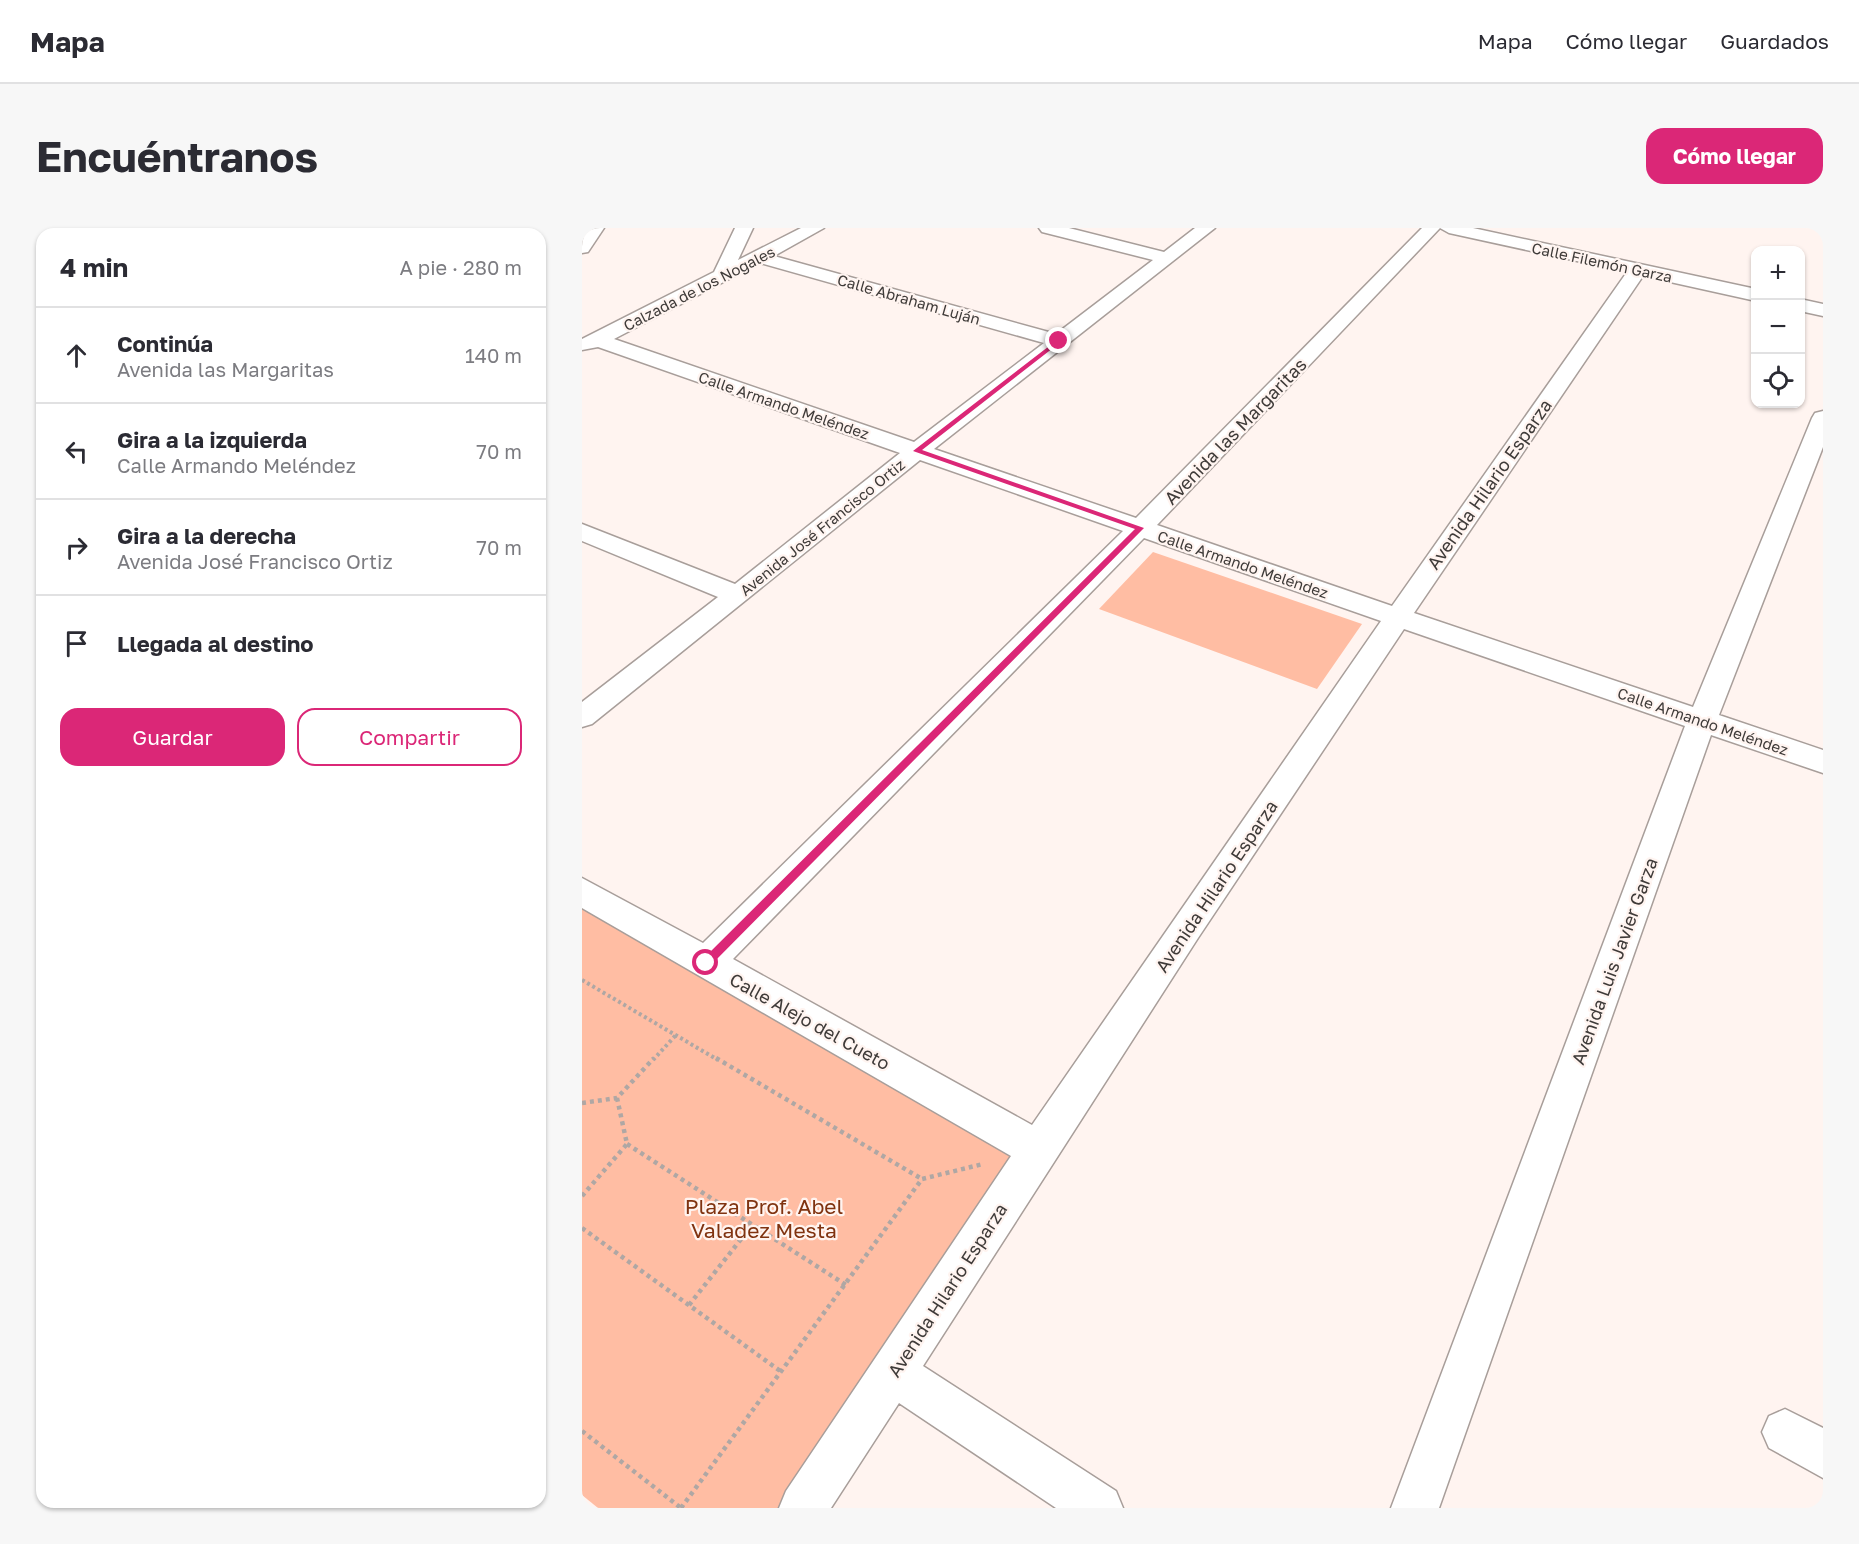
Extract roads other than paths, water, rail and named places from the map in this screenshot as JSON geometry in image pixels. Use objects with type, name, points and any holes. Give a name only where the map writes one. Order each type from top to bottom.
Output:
[{"type":"street","points":[[582,248],[595,228]]},
{"type":"street","points":[[722,275],[744,228]]},
{"type":"street","name":"Calzada de los Nogales","points":[[590,343],[815,228]]},
{"type":"street","points":[[1048,228],[1168,258]]},
{"type":"street","name":"Avenida José Francisco Ortiz","points":[[582,717],[917,451],[1206,228]]},
{"type":"street","name":"Avenida las Margaritas","points":[[706,963],[1140,528],[1432,228]]},
{"type":"street","name":"Calle Filemón Garza","points":[[1449,228],[1751,294]]},
{"type":"street","name":"Calle Abraham Luján","points":[[759,257],[1059,341]]},
{"type":"street","name":"Avenida Hilario Esparza","points":[[803,1508],[894,1373],[1038,1150],[1396,618],[1638,270]]},
{"type":"street","points":[[1805,306],[1823,310]]},
{"type":"street","name":"Calle Armando Meléndez","points":[[590,343],[917,451],[1396,618],[1823,762]]},
{"type":"street","name":"Avenida Luis Javier Garza","points":[[1415,1508],[1702,720],[1823,418]]},
{"type":"street","points":[[582,532],[738,595]]},
{"type":"street","name":"Calle Alejo del Cueto","points":[[582,892],[1038,1150]]},
{"type":"street","points":[[894,1373],[1099,1508]]},
{"type":"park label","name":"Plaza Prof. Abel Valadez Mesta","points":[[764,1218]]}]
